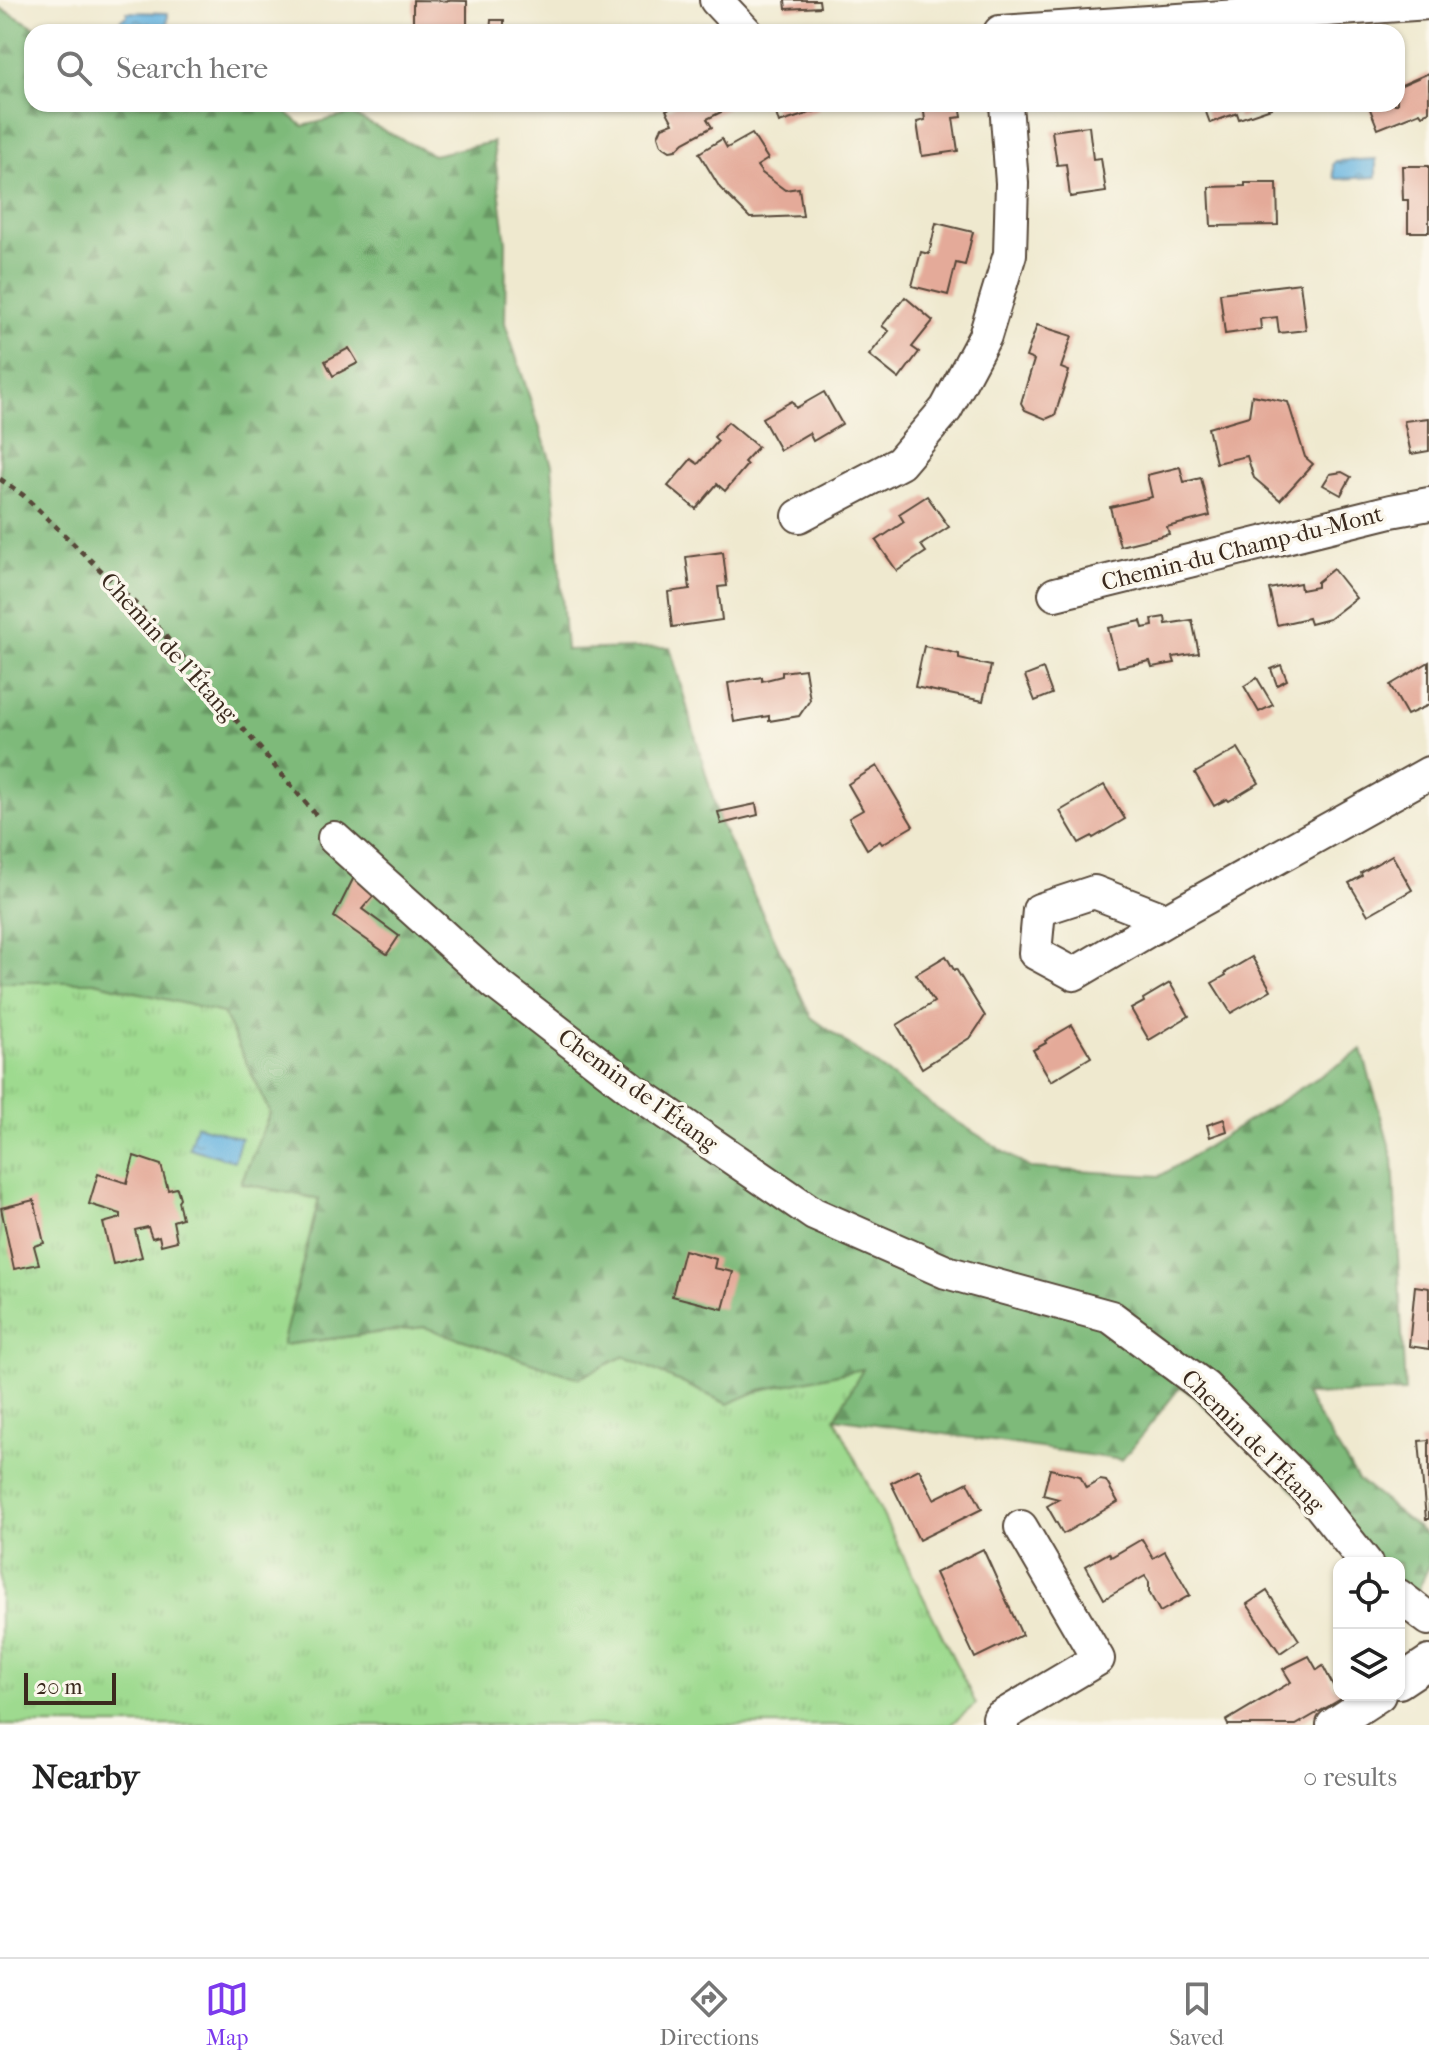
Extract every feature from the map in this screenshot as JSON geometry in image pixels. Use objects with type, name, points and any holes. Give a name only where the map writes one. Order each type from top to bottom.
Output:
[{"type":"street","points":[[716,0],[738,24]]},
{"type":"street","points":[[1118,24],[1429,3]]},
{"type":"street","points":[[799,516],[900,463],[946,409],[985,336],[1010,254],[1012,183],[1007,112]]},
{"type":"street","name":"Chemin-du Champ-du-Mont","points":[[1055,594],[1429,504]]},
{"type":"street","points":[[1166,920],[1429,773]]},
{"type":"street","name":"Chemin de l'Étang","points":[[334,838],[495,983],[632,1089],[814,1214],[946,1272],[1111,1317],[1205,1387],[1306,1488],[1361,1557]]},
{"type":"street","points":[[1002,1725],[999,1718],[1098,1659],[1021,1527]]},
{"type":"street","points":[[1405,1601],[1429,1619]]},
{"type":"street","points":[[1405,1678],[1429,1662]]},
{"type":"street","points":[[1333,1725],[1370,1701]]},
{"type":"path","name":"Chemin de l'Étang","points":[[0,479],[23,495],[150,618],[334,838]]},
{"type":"green space","points":[[0,8],[29,24],[24,24],[24,112],[286,112],[303,126],[351,114],[433,155],[493,142],[506,242],[505,323],[552,465],[566,650],[670,647],[720,823],[811,1017],[937,1109],[1030,1168],[1160,1176],[1362,1050],[1393,1159],[1405,1392],[1305,1395],[1358,1480],[1429,1537],[1429,1566],[1405,1619],[1405,1557],[1352,1557],[1274,1467],[1181,1386],[1122,1460],[835,1418],[863,1369],[760,1390],[728,1404],[624,1356],[579,1378],[424,1327],[282,1345],[319,1199],[241,1183],[270,1113],[223,1013],[95,982],[0,982]]},
{"type":"green space","points":[[0,982],[95,982],[223,1013],[270,1113],[241,1183],[319,1199],[283,1345],[424,1327],[579,1378],[624,1356],[727,1404],[760,1390],[865,1368],[835,1418],[976,1704],[950,1725],[0,1725]]},
{"type":"water","points":[[127,12],[168,13],[167,24],[120,24],[121,19],[127,16]]},
{"type":"water","points":[[1376,159],[1376,177],[1334,177],[1333,164],[1336,161]]},
{"type":"water","points":[[196,1125],[241,1138],[234,1161],[189,1148]]},
{"type":"building","points":[[413,0],[467,1],[467,24],[413,24]]},
{"type":"building","points":[[785,0],[819,0],[820,7],[786,9]]},
{"type":"building","points":[[491,20],[504,20],[504,24],[491,24]]},
{"type":"building","points":[[1429,73],[1429,112],[1422,115],[1420,112],[1378,129],[1371,112],[1405,112],[1405,84]]},
{"type":"building","points":[[667,112],[721,112],[707,119],[712,127],[670,151],[661,145],[658,136],[662,127],[673,123]]},
{"type":"building","points":[[776,112],[813,112],[779,123]]},
{"type":"building","points":[[924,112],[961,112],[962,117],[953,118],[958,151],[922,156],[917,122],[925,120]]},
{"type":"building","points":[[1206,112],[1259,112],[1239,119],[1237,113],[1210,123]]},
{"type":"building","points":[[1089,126],[1093,159],[1101,158],[1106,192],[1070,197],[1066,164],[1057,165],[1052,131]]},
{"type":"building","points":[[752,134],[768,159],[757,166],[785,190],[799,188],[803,216],[750,218],[720,188],[699,153],[722,139],[727,148]]},
{"type":"building","points":[[1402,166],[1429,166],[1429,232],[1408,232],[1408,200],[1403,200]]},
{"type":"building","points":[[1245,183],[1277,183],[1278,225],[1211,226],[1209,187],[1245,186]]},
{"type":"building","points":[[936,223],[973,232],[965,265],[956,263],[948,295],[912,286],[921,252],[929,254]]},
{"type":"building","points":[[1300,283],[1306,330],[1279,333],[1277,317],[1260,319],[1261,329],[1225,334],[1220,293]]},
{"type":"building","points":[[905,297],[933,321],[912,347],[919,352],[899,379],[869,355],[889,331],[882,326]]},
{"type":"building","points":[[1037,325],[1072,336],[1061,368],[1069,371],[1055,415],[1046,419],[1025,410],[1021,403],[1034,360],[1026,357]]},
{"type":"building","points":[[349,348],[358,363],[333,376],[325,361]]},
{"type":"building","points":[[824,392],[842,424],[813,441],[809,433],[780,450],[762,418],[792,401],[796,408]]},
{"type":"building","points":[[1252,395],[1288,402],[1305,457],[1313,464],[1280,500],[1254,478],[1247,456],[1216,463],[1208,428],[1249,416]]},
{"type":"building","points":[[1429,418],[1429,451],[1411,454],[1404,421]]},
{"type":"building","points":[[728,422],[758,447],[725,491],[717,484],[696,509],[668,486],[691,459],[698,464],[718,441],[714,437]]},
{"type":"building","points":[[1180,467],[1184,482],[1201,478],[1210,516],[1167,527],[1169,534],[1120,546],[1110,507],[1152,497],[1147,475]]},
{"type":"building","points":[[1342,472],[1351,477],[1341,495],[1323,485],[1330,474]]},
{"type":"building","points":[[927,496],[949,527],[921,545],[926,552],[897,571],[876,541],[904,522],[899,514]]},
{"type":"building","points":[[723,552],[727,586],[718,587],[722,620],[672,627],[668,592],[690,589],[686,557]]},
{"type":"building","points":[[1333,569],[1356,598],[1329,619],[1310,624],[1308,618],[1277,625],[1269,589],[1300,583],[1301,590],[1317,587],[1317,582]]},
{"type":"building","points":[[1165,617],[1166,624],[1192,620],[1199,653],[1173,657],[1175,663],[1152,667],[1150,661],[1118,667],[1108,628],[1141,621],[1143,628],[1153,626],[1152,619]]},
{"type":"building","points":[[924,646],[959,654],[959,659],[991,666],[983,701],[915,687]]},
{"type":"building","points":[[1429,662],[1429,705],[1407,715],[1390,685]]},
{"type":"building","points":[[1281,665],[1287,680],[1277,685],[1271,669]]},
{"type":"building","points":[[805,669],[810,700],[799,716],[769,721],[769,716],[734,722],[728,683],[762,677],[762,681],[782,676],[782,672]]},
{"type":"building","points":[[1043,669],[1052,694],[1035,701],[1025,676]]},
{"type":"building","points":[[1257,678],[1273,705],[1259,712],[1244,686]]},
{"type":"building","points":[[1238,748],[1259,783],[1214,806],[1195,773]]},
{"type":"building","points":[[877,766],[913,826],[867,849],[849,818],[863,810],[848,784]]},
{"type":"building","points":[[1104,785],[1125,819],[1079,843],[1060,811]]},
{"type":"building","points":[[756,804],[758,815],[721,824],[718,812]]},
{"type":"building","points":[[1392,855],[1412,890],[1368,915],[1349,883]]},
{"type":"building","points":[[355,875],[376,893],[362,909],[399,936],[387,954],[334,917]]},
{"type":"building","points":[[946,956],[985,1016],[971,1037],[922,1068],[897,1025],[934,1002],[916,974]]},
{"type":"building","points":[[1252,957],[1271,990],[1231,1013],[1212,983]]},
{"type":"building","points":[[1170,983],[1189,1016],[1149,1040],[1131,1009]]},
{"type":"building","points":[[1072,1025],[1091,1057],[1051,1081],[1033,1050]]},
{"type":"building","points":[[1224,1119],[1227,1131],[1210,1137],[1207,1125]]},
{"type":"building","points":[[134,1156],[161,1165],[168,1190],[177,1188],[182,1218],[173,1221],[177,1241],[161,1245],[159,1236],[152,1238],[148,1227],[135,1230],[142,1257],[113,1264],[103,1223],[121,1218],[121,1214],[89,1204],[98,1174],[127,1183]]},
{"type":"building","points":[[34,1200],[44,1243],[34,1246],[39,1264],[14,1269],[1,1208]]},
{"type":"building","points":[[684,1250],[716,1259],[714,1268],[733,1272],[723,1309],[672,1296]]},
{"type":"building","points":[[1415,1286],[1429,1288],[1429,1349],[1409,1346]]},
{"type":"building","points":[[1429,1440],[1429,1519],[1426,1519],[1419,1441]]},
{"type":"building","points":[[919,1469],[934,1499],[968,1482],[982,1509],[919,1540],[891,1483]]},
{"type":"building","points":[[1050,1469],[1080,1476],[1086,1488],[1100,1480],[1106,1481],[1118,1502],[1063,1534],[1047,1506],[1059,1499],[1043,1495]]},
{"type":"building","points":[[1142,1539],[1153,1558],[1165,1551],[1190,1595],[1160,1612],[1149,1592],[1149,1582],[1145,1576],[1104,1599],[1086,1566],[1109,1553],[1111,1557]]},
{"type":"building","points":[[983,1549],[1022,1635],[975,1658],[935,1573]]},
{"type":"building","points":[[1267,1591],[1299,1640],[1280,1653],[1247,1604]]},
{"type":"building","points":[[1309,1656],[1317,1670],[1323,1666],[1333,1685],[1333,1701],[1338,1701],[1296,1725],[1228,1725],[1226,1721],[1291,1682],[1283,1669]]}]
